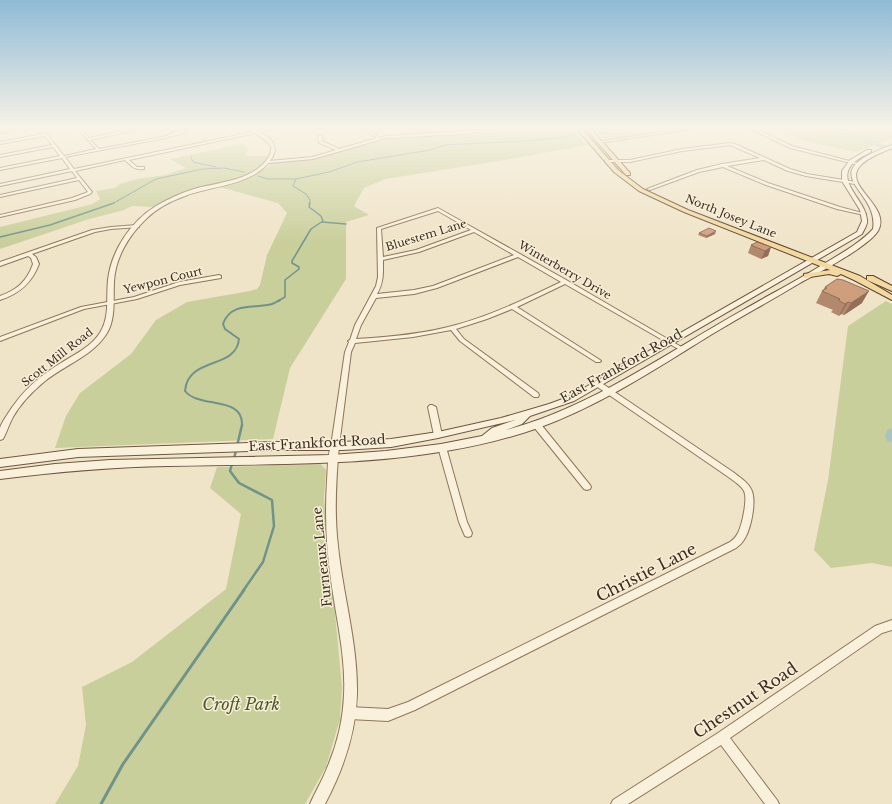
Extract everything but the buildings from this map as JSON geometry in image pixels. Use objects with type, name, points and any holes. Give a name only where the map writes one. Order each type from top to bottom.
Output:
[{"type":"main road","name":"North Josey Lane","points":[[611,167],[631,184],[661,200],[688,209],[828,264],[868,277],[892,289]]},
{"type":"main road","name":"North Josey Lane","points":[[621,167],[649,189],[688,209]]},
{"type":"main road","points":[[846,167],[843,173],[845,182],[862,207],[865,218],[862,231],[873,234],[877,224],[874,210],[853,176],[858,167]]},
{"type":"main road","name":"East Frankford Road","points":[[0,463],[64,454],[264,446],[335,446],[391,443],[438,435],[501,421],[570,399],[816,259],[862,231]]},
{"type":"main road","name":"East Frankford Road","points":[[0,475],[57,467],[98,464],[334,458],[390,454],[442,448],[485,439],[536,424],[609,391],[828,264],[864,242],[873,234]]},
{"type":"main road","name":"North Josey Lane","points":[[828,264],[892,298]]},
{"type":"main road","points":[[807,276],[829,272],[851,276]]},
{"type":"main road","points":[[748,298],[760,303]]},
{"type":"main road","points":[[485,439],[492,431],[520,421],[527,413]]},
{"type":"main road","points":[[98,464],[109,458],[144,451]]},
{"type":"street","points":[[0,169],[13,167]]},
{"type":"street","points":[[0,216],[89,194],[90,192],[71,167]]},
{"type":"street","points":[[0,185],[92,167]]},
{"type":"street","points":[[134,167],[136,168],[144,168]]},
{"type":"street","name":"Scott Mill Road","points":[[0,437],[12,410],[32,388],[52,372],[85,351],[99,338],[108,324],[111,302],[111,282],[115,261],[123,244],[137,226],[152,211],[165,202],[195,190],[248,176],[264,167]]},
{"type":"street","points":[[649,189],[693,172],[716,167]]},
{"type":"street","points":[[725,167],[760,182],[839,208],[864,214]]},
{"type":"street","points":[[783,167],[801,174],[856,183]]},
{"type":"street","points":[[0,196],[80,179]]},
{"type":"street","name":"Winterberry Drive","points":[[438,210],[476,230],[682,349]]},
{"type":"street","name":"Furneaux Lane","points":[[317,804],[330,782],[344,737],[349,713],[348,655],[334,561],[330,511],[335,446],[345,364],[351,341],[374,296],[381,277],[382,259],[379,228],[438,210]]},
{"type":"street","points":[[0,264],[94,231],[137,226]]},
{"type":"street","name":"Bluestem Lane","points":[[382,259],[412,252],[476,230]]},
{"type":"street","points":[[0,298],[13,294],[23,287],[36,264],[33,257],[28,254]]},
{"type":"street","points":[[374,296],[414,292],[435,287],[518,255]]},
{"type":"street","name":"Yewpon Court","points":[[0,339],[67,313],[111,302],[135,298],[179,284],[219,277]]},
{"type":"street","points":[[351,341],[394,338],[452,328],[473,322],[566,282]]},
{"type":"street","points":[[512,306],[598,361]]},
{"type":"street","points":[[452,328],[462,340],[536,395]]},
{"type":"street","name":"Christie Lane","points":[[349,713],[388,715],[411,706],[734,545],[739,540],[742,535],[749,501],[749,492],[744,484],[598,384]]},
{"type":"street","points":[[432,407],[438,435]]},
{"type":"street","points":[[536,424],[587,487]]},
{"type":"street","points":[[442,448],[463,522],[468,533]]},
{"type":"street","name":"Chestnut Road","points":[[617,804],[722,737],[879,628],[892,625]]},
{"type":"street","points":[[722,737],[773,804]]},
{"type":"green space","points":[[183,167],[260,167],[245,175],[177,195],[154,207],[132,206],[124,210],[86,220],[0,249],[0,227],[93,204],[100,199],[96,191],[115,188],[120,184],[137,179],[165,175],[186,168]]},
{"type":"green space","points":[[268,167],[464,167],[385,179],[364,188],[354,206],[369,215],[346,222],[346,279],[290,368],[273,439],[55,448],[66,416],[80,393],[131,354],[156,320],[187,302],[250,291],[257,289],[260,285],[267,255],[287,213],[278,203],[216,186],[256,174]]},
{"type":"green space","points":[[886,301],[892,304],[892,567],[872,563],[831,568],[814,550],[828,480],[848,326]]},
{"type":"green space","name":"Croft Park","points":[[321,464],[326,470],[324,498],[342,687],[340,719],[326,767],[305,804],[55,804],[78,766],[86,725],[82,687],[132,662],[226,589],[241,514],[210,488],[217,467]]},
{"type":"waterway","points":[[296,179],[329,172],[344,167]]},
{"type":"waterway","points":[[113,203],[156,179],[203,169],[224,168],[244,172]]},
{"type":"waterway","points":[[258,176],[268,179],[296,179]]},
{"type":"waterway","points":[[296,179],[293,186],[306,194],[310,200],[309,204]]},
{"type":"waterway","points":[[0,237],[50,225],[113,203]]},
{"type":"waterway","points":[[278,301],[285,297],[285,280],[299,269],[299,267],[292,263],[292,261],[311,229],[323,221],[321,216],[309,207],[310,203]]},
{"type":"waterway","points":[[322,222],[346,224]]},
{"type":"waterway","points":[[242,425],[241,416],[236,410],[229,406],[200,400],[185,391],[188,380],[194,372],[221,360],[230,355],[236,349],[239,339],[225,329],[223,324],[232,312],[244,307],[272,304],[278,301]]},
{"type":"waterway","points":[[237,446],[242,425]]},
{"type":"waterway","points":[[234,459],[236,450]]},
{"type":"waterway","points":[[232,464],[230,471],[239,483],[272,500],[274,526],[263,562],[243,591]]},
{"type":"waterway","points":[[101,804],[123,764],[244,590]]}]
